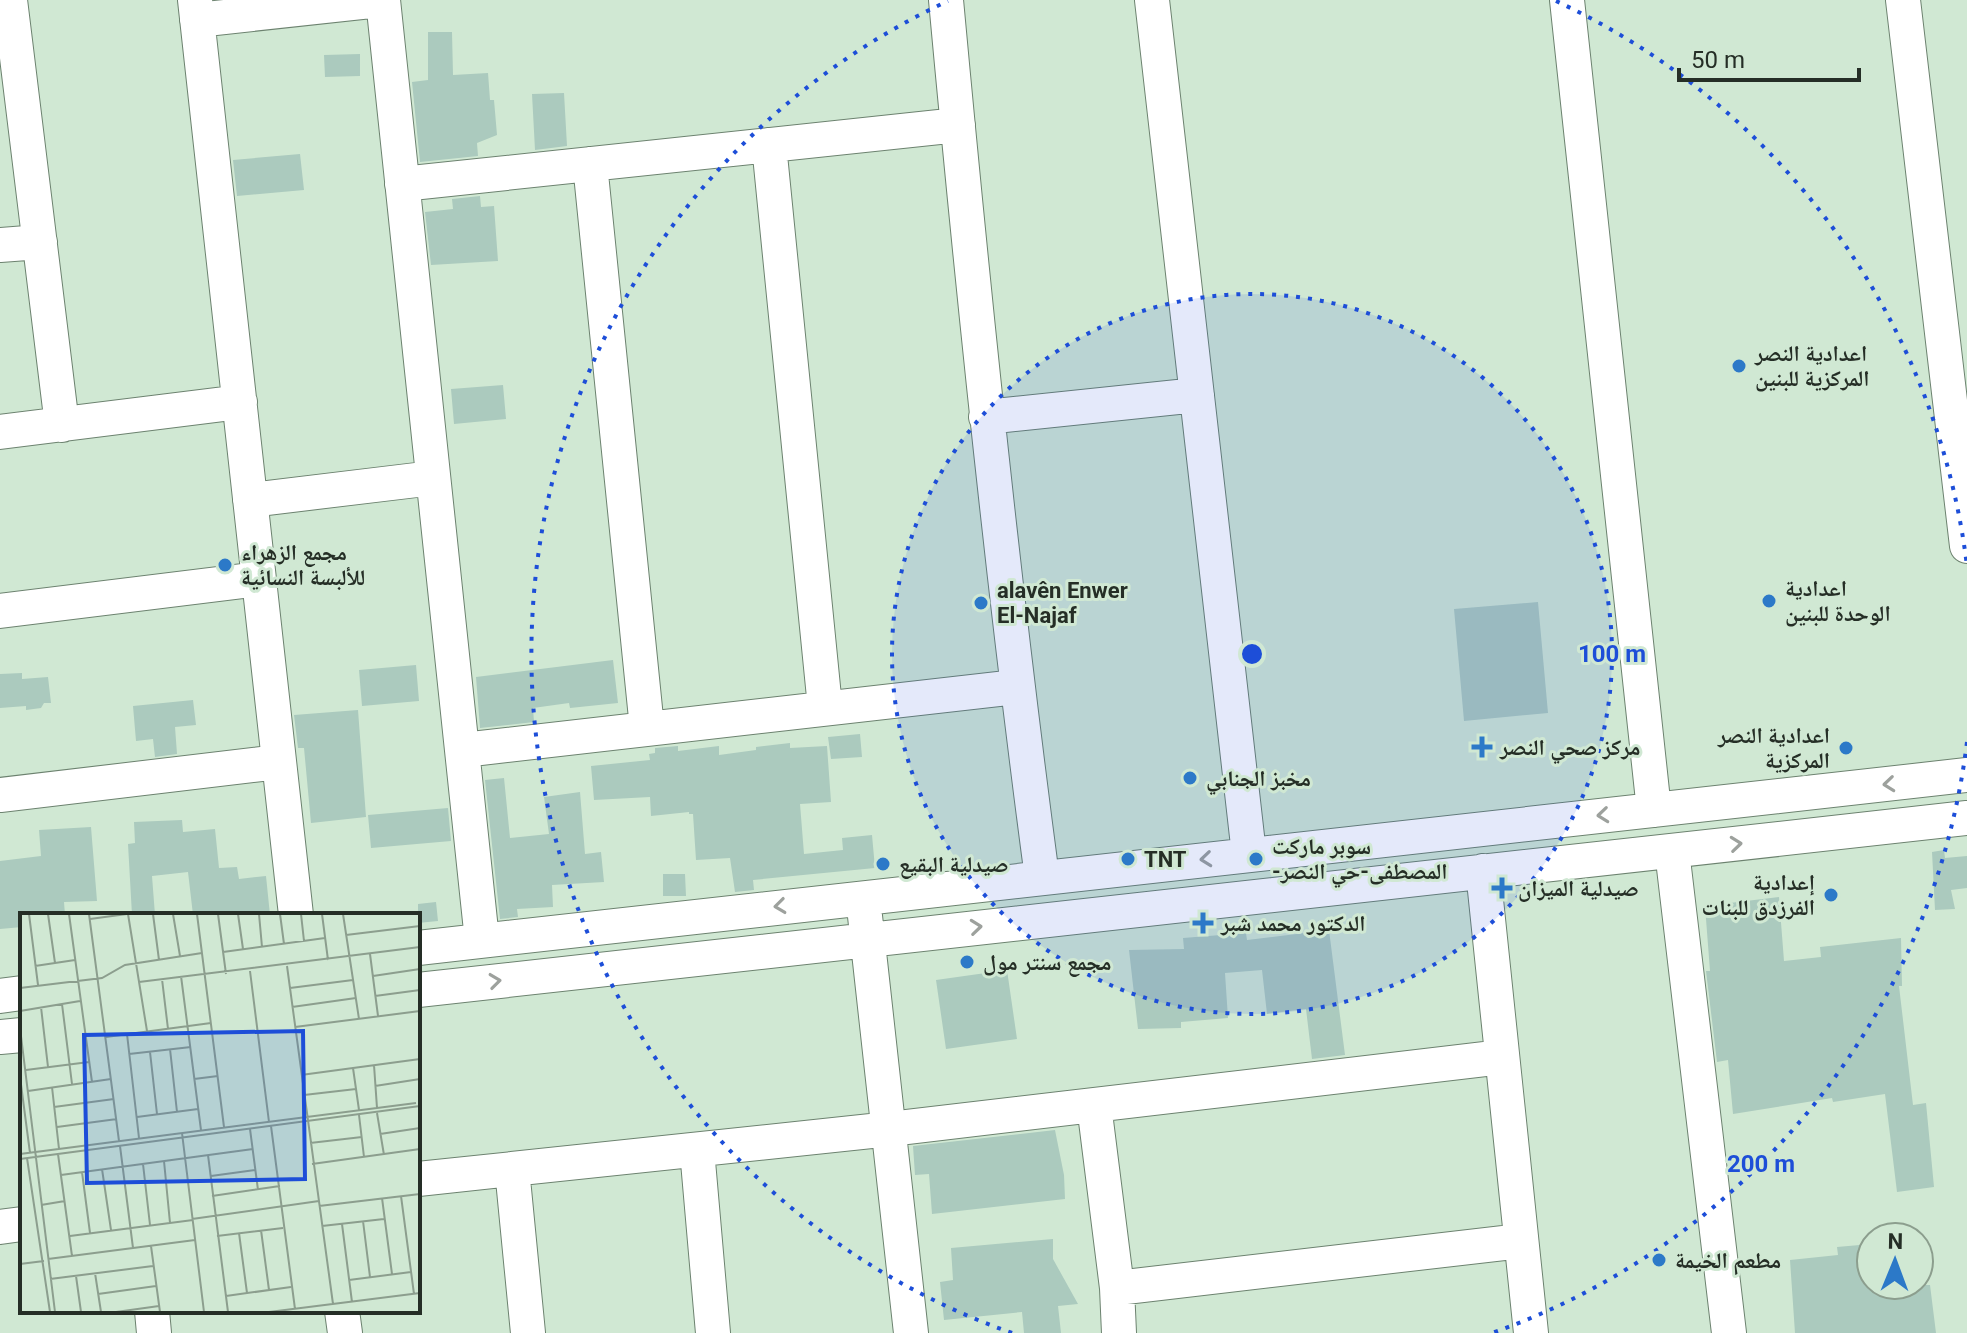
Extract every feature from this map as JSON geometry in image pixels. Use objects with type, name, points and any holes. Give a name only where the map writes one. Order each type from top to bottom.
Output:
[{"type":"street","points":[[10,0],[62,425]]},
{"type":"street","points":[[296,913],[196,10],[382,0],[482,940]]},
{"type":"street","points":[[946,0],[986,417],[1016,687],[1042,877]]},
{"type":"street","points":[[1152,0],[1249,854]]},
{"type":"street","points":[[1567,0],[1654,810]]},
{"type":"street","points":[[1903,0],[1958,394],[1967,546]]},
{"type":"street","points":[[402,184],[958,125]]},
{"type":"street","points":[[769,145],[825,707]]},
{"type":"street","points":[[590,164],[647,728]]},
{"type":"street","points":[[0,245],[40,242]]},
{"type":"street","points":[[986,417],[1197,395]]},
{"type":"street","points":[[0,432],[240,402]]},
{"type":"street","points":[[250,500],[433,478]]},
{"type":"street","points":[[0,611],[259,579]]},
{"type":"street","points":[[463,750],[1016,687]]},
{"type":"street","points":[[0,795],[279,762]]},
{"type":"street","points":[[420,948],[1951,777],[1947,789],[1950,800],[1948,811],[1953,820],[420,990]]},
{"type":"street","points":[[1672,851],[1729,1333]]},
{"type":"street","points":[[1483,871],[1531,1333]]},
{"type":"street","points":[[923,890],[917,902],[917,913],[921,923],[932,931]]},
{"type":"street","points":[[862,897],[911,1333]]},
{"type":"street","points":[[825,901],[836,921],[834,932],[825,944]]},
{"type":"street","points":[[0,996],[20,993]]},
{"type":"street","points":[[0,1037],[20,1035]]},
{"type":"street","points":[[420,1179],[890,1129],[1502,1057]]},
{"type":"street","points":[[1094,1105],[1117,1288],[1119,1333]]},
{"type":"street","points":[[697,1150],[713,1333]]},
{"type":"street","points":[[512,1169],[528,1333]]},
{"type":"street","points":[[0,1227],[20,1224]]},
{"type":"street","points":[[1117,1288],[1521,1241]]},
{"type":"street","points":[[152,1313],[154,1333]]},
{"type":"street","points":[[342,1313],[345,1333]]},
{"type":"building","points":[[428,32],[452,32],[453,75],[488,73],[497,135],[477,143],[478,156],[420,162],[412,82],[428,80]]},
{"type":"building","points":[[360,54],[360,76],[325,77],[324,55]]},
{"type":"building","points":[[564,93],[567,146],[535,150],[532,94]]},
{"type":"building","points":[[300,154],[304,190],[237,196],[233,160]]},
{"type":"building","points":[[480,196],[481,207],[494,206],[498,261],[431,265],[425,212],[453,209],[452,199]]},
{"type":"building","points":[[503,385],[506,419],[454,424],[451,389]]},
{"type":"building","points":[[1538,602],[1548,713],[1464,721],[1454,609]]},
{"type":"building","points":[[613,660],[618,703],[570,708],[569,703],[533,708],[534,722],[480,728],[476,677]]},
{"type":"building","points":[[416,665],[419,701],[362,706],[359,670]]},
{"type":"building","points":[[22,673],[22,679],[48,677],[51,703],[26,710],[26,706],[0,708],[0,674]]},
{"type":"building","points":[[193,700],[196,725],[175,727],[177,754],[155,757],[153,739],[136,741],[133,706]]},
{"type":"building","points":[[358,710],[366,817],[311,823],[304,748],[298,748],[294,715]]},
{"type":"building","points":[[860,734],[862,757],[831,759],[828,737]]},
{"type":"building","points":[[790,743],[790,748],[827,746],[831,802],[800,804],[804,854],[843,850],[842,838],[872,835],[875,868],[753,880],[754,890],[735,892],[730,858],[696,860],[693,814],[651,816],[650,797],[594,800],[591,766],[650,760],[649,754],[655,753],[655,748],[678,746],[678,751],[719,746],[719,755]]},
{"type":"building","points":[[504,778],[510,838],[549,834],[544,797],[580,792],[585,854],[601,852],[604,882],[552,885],[553,907],[517,909],[518,917],[500,919],[485,780]]},
{"type":"building","points":[[448,808],[451,841],[371,848],[368,815]]},
{"type":"building","points":[[182,820],[183,832],[215,829],[219,868],[237,867],[239,879],[266,876],[270,913],[193,913],[188,872],[152,876],[155,913],[132,913],[128,844],[135,843],[134,822]]},
{"type":"building","points":[[91,827],[97,901],[64,902],[65,913],[20,913],[20,927],[0,929],[0,861],[41,856],[39,830]]},
{"type":"building","points":[[1944,850],[1945,858],[1967,856],[1967,888],[1951,890],[1955,909],[1935,910],[1932,852]]},
{"type":"building","points":[[663,874],[685,874],[686,896],[663,896]]},
{"type":"building","points":[[1779,897],[1784,961],[1821,957],[1820,947],[1901,938],[1902,986],[1899,986],[1913,1105],[1926,1103],[1934,1187],[1897,1192],[1885,1094],[1833,1102],[1832,1098],[1733,1114],[1728,1060],[1717,1062],[1706,971],[1710,971],[1705,906]]},
{"type":"building","points":[[436,902],[438,921],[420,923],[418,904]]},
{"type":"building","points":[[1329,930],[1345,1055],[1312,1059],[1306,1009],[1267,1014],[1262,970],[1225,973],[1228,1018],[1181,1022],[1181,1028],[1138,1029],[1129,950],[1184,949],[1183,938],[1246,933],[1247,940]]},
{"type":"building","points":[[1007,970],[1017,1039],[946,1049],[936,980]]},
{"type":"building","points":[[1055,1130],[1064,1175],[1065,1199],[932,1214],[929,1174],[915,1175],[913,1146]]},
{"type":"building","points":[[1053,1239],[1053,1259],[1078,1304],[1058,1306],[1061,1333],[1024,1333],[1022,1312],[944,1320],[940,1282],[953,1280],[951,1248]]},
{"type":"building","points":[[1855,1245],[1855,1301],[1932,1301],[1936,1333],[1795,1333],[1790,1260],[1838,1255],[1837,1247]]},
{"type":"place","name":"اعدادية النصر المركزية للبنين","points":[[1739,366]]},
{"type":"place","name":"مجمع الزهراء للألبسة النسائية","points":[[225,565]]},
{"type":"place","name":"اعدادية الوحدة للبنين","points":[[1769,601]]},
{"type":"place","name":"alavên Enwer El-Najaf","points":[[981,603]]},
{"type":"place","name":"مركز صحي النصر","points":[[1482,747]]},
{"type":"place","name":"اعدادية النصر المركزية","points":[[1846,748]]},
{"type":"place","name":"مخبز الجنابي","points":[[1190,778]]},
{"type":"place","name":"TNT","points":[[1128,859]]},
{"type":"place","name":"سوبر ماركت -المصطفى-حي النصر","points":[[1256,859]]},
{"type":"place","name":"صيدلية البقيع","points":[[883,864]]},
{"type":"place","name":"صيدلية الميزان","points":[[1502,888]]},
{"type":"place","name":"إعدادية الفرزدق للبنات","points":[[1831,895]]},
{"type":"place","name":"الدكتور محمد شبر","points":[[1203,923]]},
{"type":"place","name":"مجمع سنتر مول","points":[[967,962]]},
{"type":"place","name":"مطعم الخيمة","points":[[1659,1260]]}]
